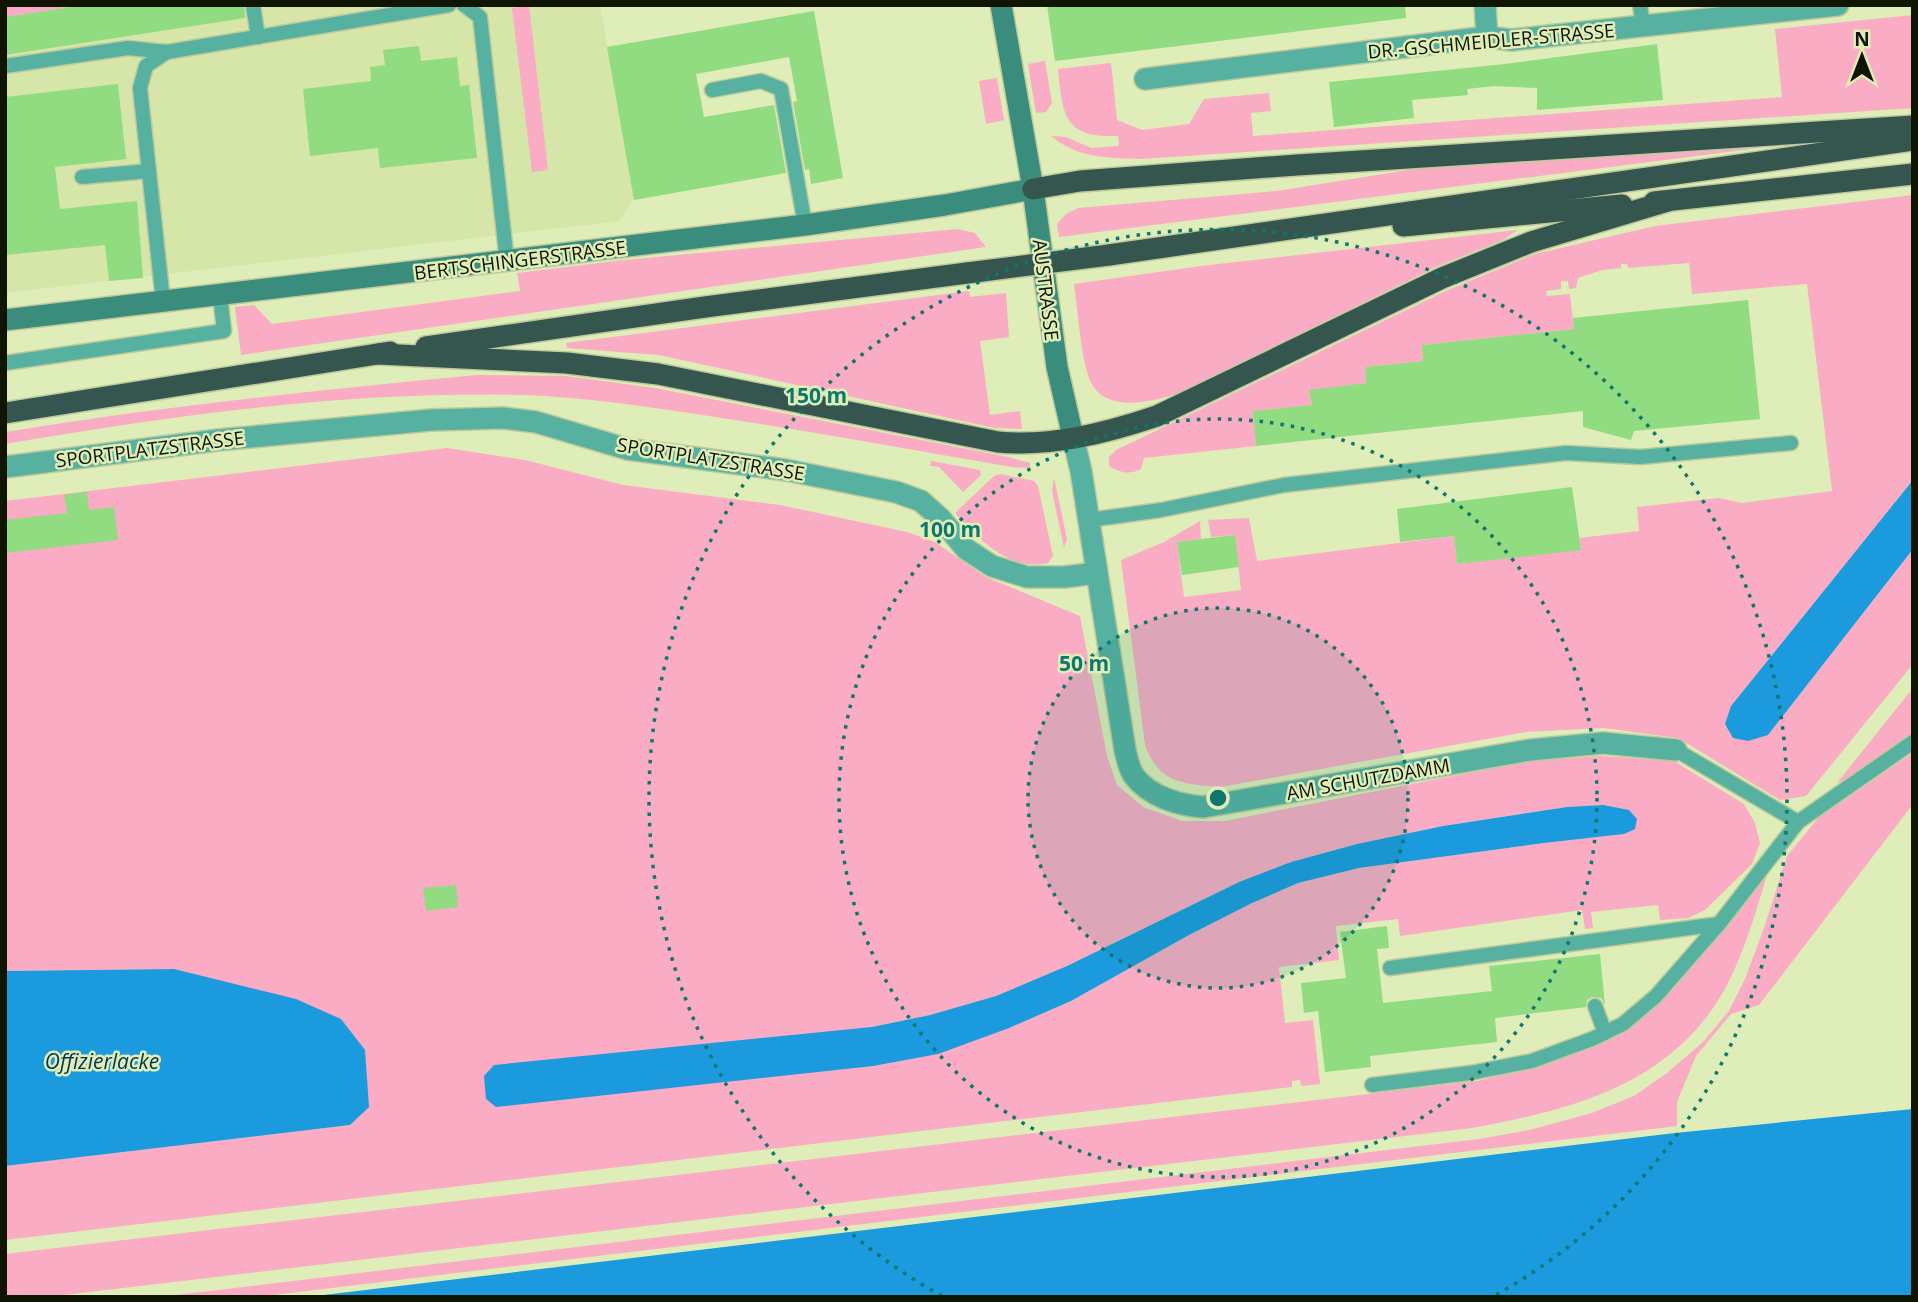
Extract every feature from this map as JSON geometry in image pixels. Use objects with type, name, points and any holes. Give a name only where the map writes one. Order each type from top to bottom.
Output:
[{"type":"highway","points":[[1033,189],[1080,181],[1297,165],[1913,125]]},
{"type":"highway","points":[[5,412],[705,307],[1109,255],[1913,140]]},
{"type":"highway","points":[[1109,255],[1668,201],[1913,174]]},
{"type":"highway","points":[[378,354],[568,363],[671,376],[998,442],[1033,445],[1123,428],[1157,416],[1442,278],[1531,242],[1668,201]]},
{"type":"street","name":"AUSTRASSE","points":[[1001,5],[1033,189],[1056,367],[1089,520],[1096,573]]},
{"type":"street","points":[[1485,5],[1487,37]]},
{"type":"street","name":"DR.-GSCHMEIDLER-STRASSE","points":[[1145,79],[1487,37],[1511,40],[1642,16],[1838,5]]},
{"type":"street","name":"BERTSCHINGERSTRASSE","points":[[5,320],[805,225],[1033,189]]},
{"type":"street","name":"SPORTPLATZSTRASSE","points":[[5,467],[218,440],[431,420],[503,418],[536,422],[627,449],[786,470],[896,492],[921,501],[941,519],[966,549],[992,566],[1027,577],[1065,577],[1096,573]]},
{"type":"street","name":"AM SCHUTZDAMM","points":[[1096,573],[1125,750],[1133,775],[1152,792],[1180,805],[1203,807],[1236,803],[1530,750],[1603,743],[1676,750]]},
{"type":"lane","points":[[253,5],[258,37]]},
{"type":"lane","points":[[5,66],[128,48],[167,52],[449,5]]},
{"type":"lane","points":[[464,5],[480,17],[507,261]]},
{"type":"lane","points":[[163,301],[140,88],[146,66],[167,52]]},
{"type":"lane","points":[[712,90],[761,81],[781,89],[805,225]]},
{"type":"lane","points":[[82,177],[149,171]]},
{"type":"lane","points":[[5,363],[224,331],[220,295]]},
{"type":"lane","points":[[1089,520],[1161,510],[1284,485],[1566,453],[1640,457],[1791,443]]},
{"type":"lane","points":[[1372,1085],[1470,1073],[1532,1060],[1623,1024],[1656,996],[1719,924],[1798,822],[1913,742]]},
{"type":"lane","name":"AM SCHUTZDAMM","points":[[1676,750],[1798,822]]},
{"type":"lane","points":[[1390,968],[1589,948],[1719,924]]},
{"type":"lane","points":[[1595,1006],[1605,1033]]},
{"type":"shaded area","points":[[5,5],[84,5],[5,17]]},
{"type":"shaded area","points":[[84,5],[600,5],[634,199],[619,221],[5,293],[5,17]]},
{"type":"shaded area","points":[[529,5],[548,170],[532,172],[512,8]]},
{"type":"shaded area","points":[[1913,15],[1913,108],[1141,159],[1082,153],[1051,136],[1066,137],[1091,148],[1119,146],[1118,136],[1086,133],[1076,128],[1069,120],[1062,99],[1058,69],[1111,63],[1117,120],[1142,130],[1189,124],[1204,99],[1269,93],[1271,111],[1251,113],[1253,136],[1782,97],[1775,29]]},
{"type":"shaded area","points":[[1045,61],[1052,103],[1046,112],[1036,113],[1028,64]]},
{"type":"shaded area","points":[[997,78],[1004,120],[986,124],[979,81]]},
{"type":"shaded area","points":[[1759,148],[1059,237],[1057,224],[1066,214],[1078,208],[1277,191],[1421,168]]},
{"type":"shaded area","points":[[1913,195],[1913,480],[1731,706],[1768,735],[1913,549],[1913,664],[1806,796],[1780,800],[1678,738],[1603,728],[1526,732],[1221,787],[1174,780],[1158,768],[1145,745],[1121,560],[1164,542],[1200,521],[1201,539],[1177,542],[1184,597],[1241,590],[1235,535],[1211,537],[1208,520],[1249,518],[1257,561],[1454,536],[1457,564],[1581,549],[1579,538],[1639,531],[1637,507],[1719,498],[1742,503],[1832,491],[1807,284],[1692,294],[1689,263],[1628,268],[1627,264],[1621,264],[1621,268],[1602,270],[1578,278],[1576,288],[1569,289],[1568,281],[1561,281],[1561,289],[1546,291],[1547,296],[1570,294],[1574,329],[1422,345],[1423,361],[1365,367],[1366,383],[1309,391],[1312,405],[1253,411],[1256,446],[1144,458],[1141,469],[1129,473],[1109,466],[1109,457],[1116,450],[1448,290],[1535,254],[1655,226]]},
{"type":"shaded area","points":[[958,229],[975,233],[986,247],[241,355],[235,307],[254,305],[272,324],[520,291],[517,273],[624,260]]},
{"type":"shaded area","points":[[1518,230],[1503,240],[1438,266],[1179,393],[1146,401],[1121,402],[1110,400],[1101,394],[1089,377],[1074,284],[1201,266]]},
{"type":"shaded area","points":[[969,291],[970,297],[1006,293],[1009,337],[980,341],[990,415],[1020,411],[1022,429],[995,428],[659,355],[567,348],[566,343]]},
{"type":"shaded area","points":[[477,375],[566,376],[655,388],[1008,457],[1030,463],[1030,466],[1012,467],[643,406],[521,395],[391,397],[262,407],[5,444],[5,432],[123,414]]},
{"type":"shaded area","points":[[447,448],[525,460],[623,485],[780,505],[907,532],[935,542],[986,577],[1080,616],[1107,756],[1117,785],[1143,807],[1182,821],[1225,821],[1529,761],[1601,756],[1674,761],[1744,804],[1755,823],[1760,843],[1752,864],[1705,910],[1688,918],[1660,920],[1658,905],[1591,912],[1593,928],[1585,929],[1582,910],[1400,936],[1398,919],[1336,926],[1339,960],[1279,967],[1285,1023],[1313,1020],[1320,1084],[1301,1086],[1300,1080],[1292,1081],[1292,1087],[5,1240],[5,1166],[350,1125],[174,969],[5,971],[5,501]],"holes":[[[1603,805],[1624,834],[1359,868],[1298,883],[1189,935],[1071,1001],[1009,1028],[872,1027],[930,1015],[996,996],[1067,966],[1239,882],[1291,862],[1357,844],[1443,826],[1567,807]]]},
{"type":"shaded area","points":[[931,461],[980,470],[981,475],[963,492],[939,467],[930,466]]},
{"type":"shaded area","points":[[1000,474],[1034,481],[1038,486],[1053,556],[1048,563],[1021,563],[1008,558],[973,533],[955,513],[994,476]]},
{"type":"shaded area","points":[[1054,478],[1067,539],[1064,548],[1052,491]]},
{"type":"shaded area","points":[[1913,688],[1913,733],[1853,777],[1837,783]]},
{"type":"shaded area","points":[[1913,753],[1913,804],[1759,1005],[1731,1014],[1696,1056],[1677,1102],[1677,1126],[257,1297],[159,1297],[1479,1139],[1529,1130],[1592,1113],[1634,1096],[1667,1073],[1702,1043],[1729,1011],[1745,979],[1787,856],[1819,817]]},
{"type":"shaded area","points":[[1767,875],[1732,975],[1711,1011],[1685,1041],[1656,1065],[1623,1084],[1550,1111],[1472,1128],[47,1297],[5,1297],[5,1254],[1478,1081],[1551,1062],[1611,1038],[1660,1001],[1725,928]]},
{"type":"water","points":[[1913,480],[1913,549],[1768,735],[1748,741],[1733,738],[1725,724],[1731,706]]},
{"type":"water","points":[[1603,805],[1629,810],[1637,819],[1635,829],[1624,834],[1359,868],[1298,883],[1189,935],[1071,1001],[1009,1028],[938,1054],[873,1066],[496,1107],[486,1099],[484,1076],[494,1065],[872,1027],[930,1015],[996,996],[1067,966],[1239,882],[1291,862],[1357,844],[1443,826],[1567,807]]},
{"type":"water","name":"Offizierlacke","points":[[174,969],[296,999],[341,1019],[365,1050],[369,1107],[350,1125],[5,1166],[5,971]]},
{"type":"water","points":[[1913,1109],[1913,1297],[307,1297],[1675,1133]]},
{"type":"building","points":[[84,5],[244,5],[245,18],[5,55],[5,17]]},
{"type":"building","points":[[1047,5],[1405,5],[1406,18],[1055,61]]},
{"type":"building","points":[[814,11],[843,178],[811,184],[809,169],[805,170],[793,102],[797,101],[789,57],[696,74],[704,117],[774,105],[786,173],[634,200],[607,47]]},
{"type":"building","points":[[1657,44],[1663,100],[1537,110],[1537,88],[1494,86],[1467,89],[1468,95],[1412,100],[1414,118],[1334,127],[1329,82],[1505,64]]},
{"type":"building","points":[[419,46],[421,61],[457,57],[460,86],[469,85],[477,158],[380,168],[378,148],[310,156],[303,89],[371,81],[370,67],[385,65],[383,50]]},
{"type":"building","points":[[118,84],[126,159],[55,167],[60,209],[137,201],[143,278],[109,281],[105,245],[5,255],[5,97]]},
{"type":"building","points":[[1748,300],[1760,419],[1634,431],[1631,440],[1583,427],[1583,411],[1256,446],[1253,411],[1312,405],[1309,390],[1366,383],[1365,367],[1423,361],[1422,345],[1574,329],[1573,318]]},
{"type":"building","points":[[1572,487],[1581,550],[1457,564],[1454,536],[1400,542],[1397,509]]},
{"type":"building","points":[[87,492],[89,510],[114,507],[118,540],[5,553],[5,520],[67,513],[64,495]]},
{"type":"building","points":[[1235,535],[1239,567],[1182,575],[1177,542]]},
{"type":"building","points":[[456,885],[458,907],[426,911],[423,888]]},
{"type":"building","points":[[1387,926],[1389,948],[1377,949],[1383,1003],[1492,991],[1489,966],[1600,954],[1605,1005],[1601,998],[1592,997],[1587,1000],[1586,1007],[1495,1018],[1497,1042],[1370,1056],[1371,1067],[1325,1072],[1318,1011],[1304,1013],[1301,983],[1346,978],[1340,932]]}]
